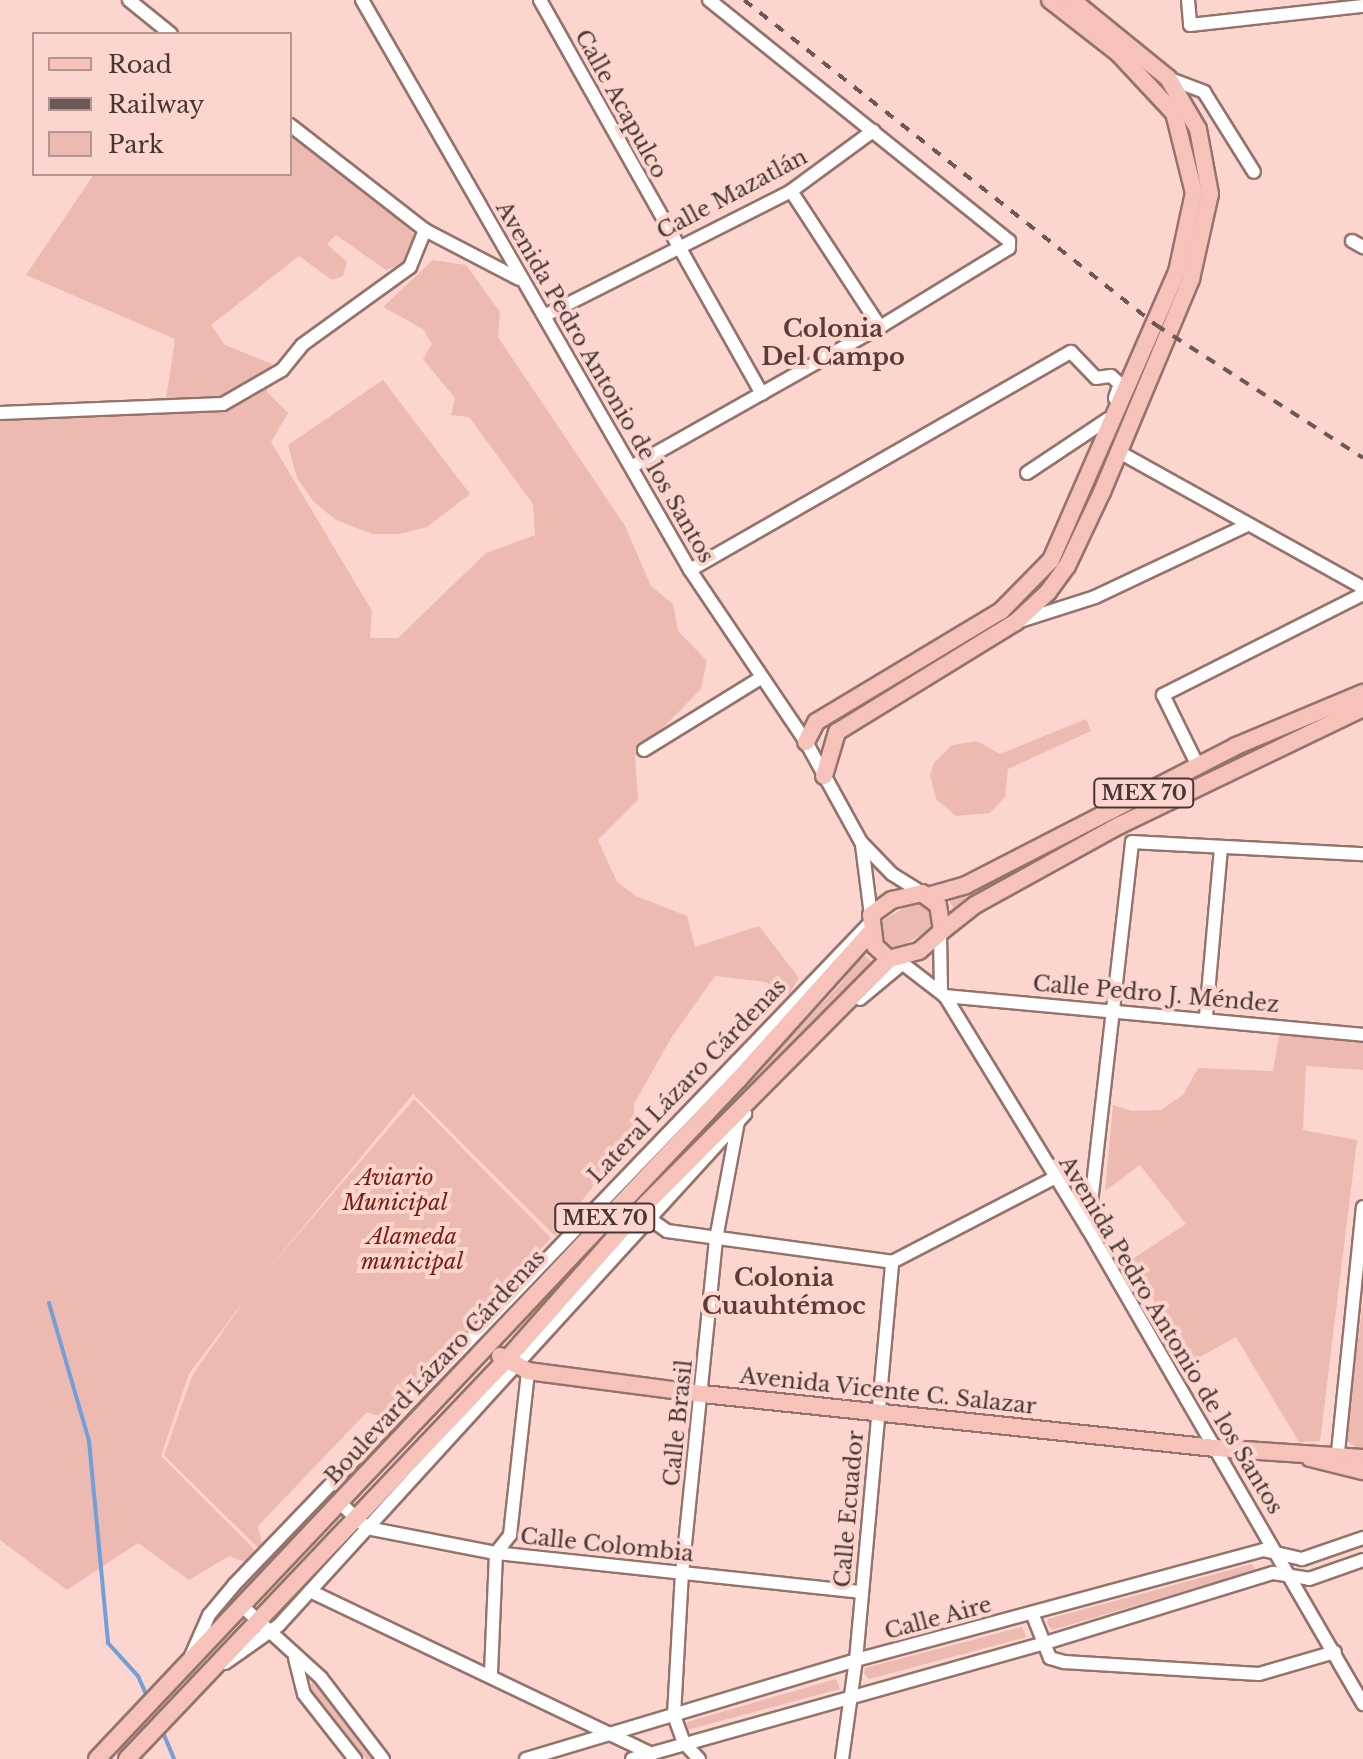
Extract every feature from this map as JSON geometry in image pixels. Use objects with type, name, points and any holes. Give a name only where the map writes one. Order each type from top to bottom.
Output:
[{"type":"main road","points":[[806,742],[816,722],[1001,611],[1051,560],[1185,246],[1194,193],[1190,165],[1174,113],[1153,87],[1050,0]]},
{"type":"main road","points":[[824,776],[825,758],[837,732],[1016,622],[1067,566],[1119,452],[1191,279],[1206,224],[1208,162],[1198,129],[1168,78],[1072,0]]},
{"type":"main road","name":"MEX 70","points":[[870,924],[892,900],[966,885],[1198,766],[1363,693]]},
{"type":"main road","name":"MEX 70","points":[[897,960],[919,951],[983,900],[1120,825],[1363,708]]},
{"type":"main road","points":[[925,895],[942,913],[941,932]]},
{"type":"main road","points":[[870,924],[897,960]]},
{"type":"main road","name":"Boulevard Lázaro Cárdenas","points":[[97,1759],[738,1080],[870,924]]},
{"type":"main road","name":"Boulevard Lázaro Cárdenas","points":[[132,1754],[201,1681],[266,1625],[353,1518],[517,1365],[628,1222],[897,960]]},
{"type":"main road","points":[[738,1080],[744,1109]]},
{"type":"main road","name":"Avenida Vicente C. Salazar","points":[[483,1350],[517,1365],[703,1394],[879,1410],[1215,1448],[1293,1453],[1337,1460],[1363,1458]]},
{"type":"main road","name":"Avenida Vicente C. Salazar","points":[[1337,1460],[1363,1471]]},
{"type":"main road","points":[[122,1733],[132,1754]]},
{"type":"street","points":[[129,0],[169,32]]},
{"type":"street","name":"Avenida Pedro Antonio de los Santos","points":[[362,0],[522,280],[546,315],[633,466],[690,570],[759,679],[806,742],[861,842]]},
{"type":"street","name":"Calle Acapulco","points":[[540,0],[762,394]]},
{"type":"street","points":[[633,466],[880,327],[1007,251],[1009,241],[709,0]]},
{"type":"street","points":[[1188,0],[1190,25],[1363,6]]},
{"type":"street","points":[[1168,78],[1204,92],[1254,172]]},
{"type":"street","points":[[292,127],[425,230],[522,280]]},
{"type":"street","name":"Calle Mazatlán","points":[[546,315],[676,246],[791,191],[873,131]]},
{"type":"street","points":[[791,191],[880,327]]},
{"type":"street","points":[[0,413],[223,404],[282,370],[302,345],[410,267],[425,230]]},
{"type":"street","points":[[690,570],[1071,352],[1096,378],[1111,376],[1120,384],[1110,421],[1027,473]]},
{"type":"street","points":[[1119,452],[1363,591]]},
{"type":"street","points":[[1016,622],[1095,597],[1245,526]]},
{"type":"street","points":[[1198,766],[1163,695],[1363,591]]},
{"type":"street","points":[[644,750],[759,679]]},
{"type":"street","points":[[1088,1229],[1132,842],[1120,825]]},
{"type":"street","points":[[861,842],[892,874],[925,895]]},
{"type":"street","points":[[861,842],[870,924]]},
{"type":"street","points":[[1132,842],[1363,854]]},
{"type":"street","points":[[1206,1016],[1221,849]]},
{"type":"street","name":"Lateral Lázaro Cárdenas","points":[[184,1667],[209,1615],[234,1585],[870,924]]},
{"type":"street","points":[[941,932],[943,993]]},
{"type":"street","points":[[266,1625],[310,1591],[650,1219],[744,1109],[897,960],[943,993]]},
{"type":"street","name":"Avenida Pedro Antonio de los Santos","points":[[943,993],[1088,1229],[1293,1577],[1363,1704]]},
{"type":"street","name":"Calle Pedro J. Méndez","points":[[943,993],[1111,1011],[1206,1016],[1363,1035]]},
{"type":"street","name":"Calle Brasil","points":[[684,1743],[674,1715],[682,1574],[703,1394],[716,1239],[744,1109]]},
{"type":"street","points":[[650,1219],[667,1231],[892,1262],[1054,1178]]},
{"type":"street","points":[[1337,1460],[1363,1207]]},
{"type":"street","name":"Calle Ecuador","points":[[842,1759],[856,1660],[892,1262]]},
{"type":"street","points":[[491,1673],[496,1553],[510,1535],[517,1365]]},
{"type":"street","name":"Calle Colombia","points":[[339,1502],[367,1528],[496,1553],[861,1592]]},
{"type":"street","name":"Calle Aire","points":[[526,1759],[555,1755],[615,1733],[856,1660],[1263,1550],[1302,1559],[1363,1538]]},
{"type":"street","points":[[632,1759],[1042,1644],[1273,1573],[1309,1579],[1363,1560]]},
{"type":"street","points":[[310,1591],[491,1673],[652,1754]]},
{"type":"street","points":[[242,1606],[266,1625],[295,1658],[321,1678],[383,1759]]},
{"type":"street","points":[[1032,1613],[1050,1658],[1064,1662],[1259,1674],[1335,1652]]},
{"type":"street","points":[[295,1658],[304,1694],[355,1759]]},
{"type":"street","points":[[684,1743],[699,1759]]},
{"type":"green space","points":[[292,133],[370,192],[420,240],[407,263],[386,270],[336,235],[327,244],[347,262],[343,276],[332,280],[299,256],[211,325],[225,345],[272,364],[267,392],[288,413],[271,442],[372,611],[370,638],[398,638],[486,553],[535,535],[533,504],[469,417],[451,415],[455,398],[423,359],[432,344],[423,329],[383,307],[433,260],[466,265],[500,312],[498,337],[625,526],[651,586],[673,604],[678,631],[707,661],[701,689],[635,756],[638,800],[598,840],[617,882],[636,896],[687,916],[695,947],[759,926],[799,978],[789,994],[766,982],[715,976],[671,1038],[634,1104],[636,1130],[555,1236],[413,1094],[266,1272],[414,1099],[551,1238],[402,1399],[381,1417],[367,1412],[258,1526],[262,1543],[258,1548],[164,1455],[192,1376],[246,1298],[189,1374],[161,1456],[255,1550],[245,1562],[229,1556],[189,1580],[138,1543],[67,1590],[0,1540],[0,413],[165,406],[175,339],[26,275],[93,176],[292,176]]},
{"type":"green space","points":[[383,380],[470,494],[427,527],[400,534],[372,534],[336,520],[314,502],[297,478],[288,445]]},
{"type":"green space","points":[[1086,719],[1091,731],[1008,769],[1005,797],[990,813],[956,816],[936,799],[930,775],[934,763],[952,745],[977,741],[1000,754]]},
{"type":"green space","points":[[1189,776],[1191,781],[966,898],[954,909],[948,899]]},
{"type":"green space","points":[[914,902],[932,908],[933,927],[899,948],[884,947],[877,924]]},
{"type":"green space","points":[[861,952],[876,965],[848,986],[747,1089],[747,1083],[843,981]]},
{"type":"green space","points":[[1280,1030],[1363,1042],[1363,1070],[1306,1066],[1303,1130],[1357,1140],[1320,1441],[1299,1442],[1236,1337],[1189,1363],[1131,1260],[1186,1224],[1140,1165],[1105,1191],[1113,1105],[1132,1111],[1161,1110],[1183,1095],[1198,1068],[1273,1071]]},
{"type":"green space","points":[[736,1093],[741,1097],[521,1333],[551,1290]]},
{"type":"green space","points":[[1363,1301],[1363,1453],[1346,1440]]},
{"type":"green space","points":[[1252,1564],[1256,1570],[1052,1630],[1047,1623],[1048,1619]]},
{"type":"green space","points":[[1022,1627],[1026,1637],[869,1679],[864,1673],[865,1668]]},
{"type":"green space","points":[[836,1679],[840,1689],[687,1730],[687,1722]]},
{"type":"green space","points":[[314,1680],[320,1680],[376,1759],[366,1759],[309,1688]]},
{"type":"waterway","points":[[49,1303],[89,1441],[108,1643],[138,1676],[148,1698]]},
{"type":"waterway","points":[[161,1728],[174,1759]]},
{"type":"railway","points":[[744,0],[1156,325],[1363,458]]},
{"type":"district","name":"Colonia Del Campo","points":[[833,343]]},
{"type":"district","name":"Colonia Cuauhtémoc","points":[[784,1292]]},
{"type":"park label","name":"Aviario Municipal","points":[[395,1190]]},
{"type":"park label","name":"Alameda municipal","points":[[412,1248]]}]
